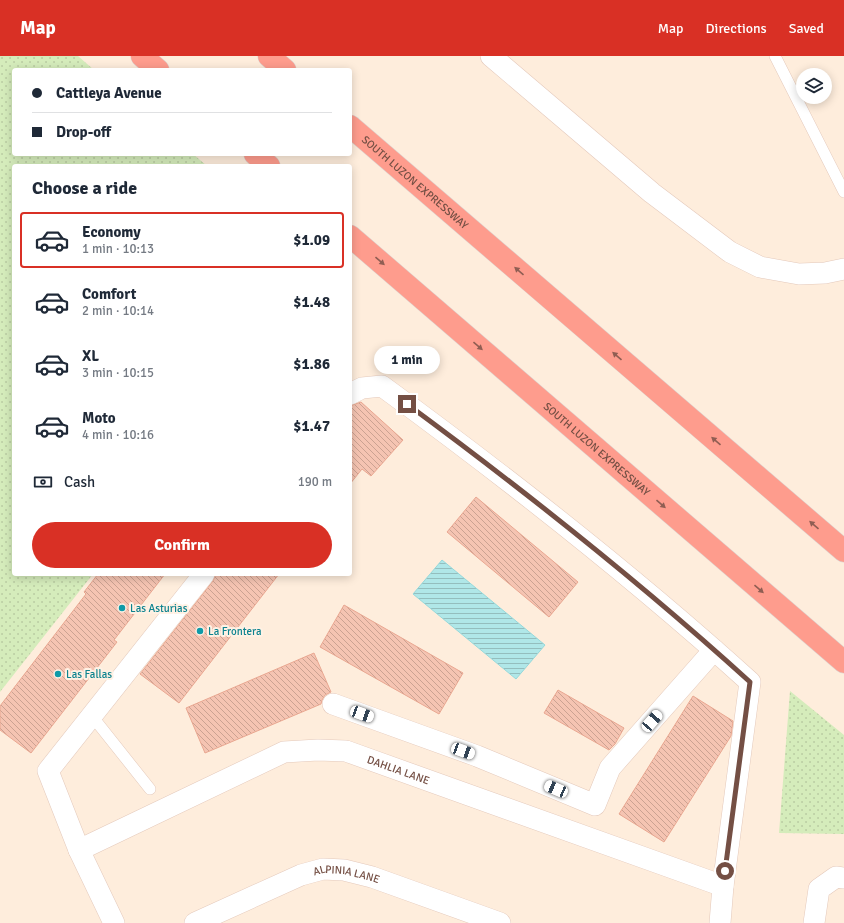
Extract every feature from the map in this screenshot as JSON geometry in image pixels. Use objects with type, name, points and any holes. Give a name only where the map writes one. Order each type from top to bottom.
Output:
[{"type":"highway","points":[[142,56],[156,68]]},
{"type":"highway","points":[[269,56],[283,68]]},
{"type":"highway","name":"SOUTH LUZON EXPRESSWAY","points":[[352,128],[844,551]]},
{"type":"highway","points":[[257,156],[267,164]]},
{"type":"highway","name":"SOUTH LUZON EXPRESSWAY","points":[[352,238],[844,662]]},
{"type":"street","points":[[490,56],[652,193],[730,252],[760,267],[799,274],[825,273],[844,269]]},
{"type":"street","points":[[352,393],[362,388],[382,386],[480,458],[583,540],[750,682],[732,812],[720,923]]},
{"type":"street","points":[[114,923],[79,850],[48,771],[202,576]]},
{"type":"street","points":[[333,704],[477,756],[595,805],[610,768],[714,650]]},
{"type":"street","name":"DAHLIA LANE","points":[[79,850],[284,752],[318,750],[346,751],[723,886]]},
{"type":"street","name":"ALPINIA LANE","points":[[196,923],[301,875],[322,869],[344,870],[372,877],[500,923]]},
{"type":"street","points":[[814,923],[819,889],[836,877],[844,878]]},
{"type":"lane","points":[[775,56],[844,192]]},
{"type":"lane","points":[[92,716],[150,790]]},
{"type":"green space","points":[[0,56],[78,56],[92,68],[12,68],[12,156],[195,156],[205,164],[12,164],[12,576],[91,576],[0,692]]},
{"type":"green space","points":[[790,691],[844,735],[844,834],[779,833]]},
{"type":"water","points":[[442,560],[545,645],[516,679],[413,594]]},
{"type":"building","points":[[361,402],[403,440],[371,476],[362,469],[352,482],[352,405]]},
{"type":"building","points":[[476,497],[578,582],[549,617],[447,532]]},
{"type":"building","name":"Las Fallas","points":[[96,576],[163,576],[114,640],[117,642],[31,753],[0,730],[0,706],[86,594],[84,592]]},
{"type":"building","name":"La Frontera","points":[[215,576],[277,576],[179,703],[140,674],[213,581]]},
{"type":"building","points":[[344,605],[463,673],[439,714],[320,647]]},
{"type":"building","points":[[314,653],[331,692],[325,695],[321,704],[205,753],[186,708]]},
{"type":"building","points":[[558,690],[624,728],[615,744],[609,750],[544,713]]},
{"type":"building","points":[[693,696],[733,721],[731,736],[664,842],[619,814]]},
{"type":"place","name":"Las Asturias","points":[[122,608]]},
{"type":"place","name":"La Frontera","points":[[200,631]]},
{"type":"place","name":"Las Fallas","points":[[58,674]]},
{"type":"route","points":[[407,404],[480,458],[583,540],[750,682],[725,871]]}]
